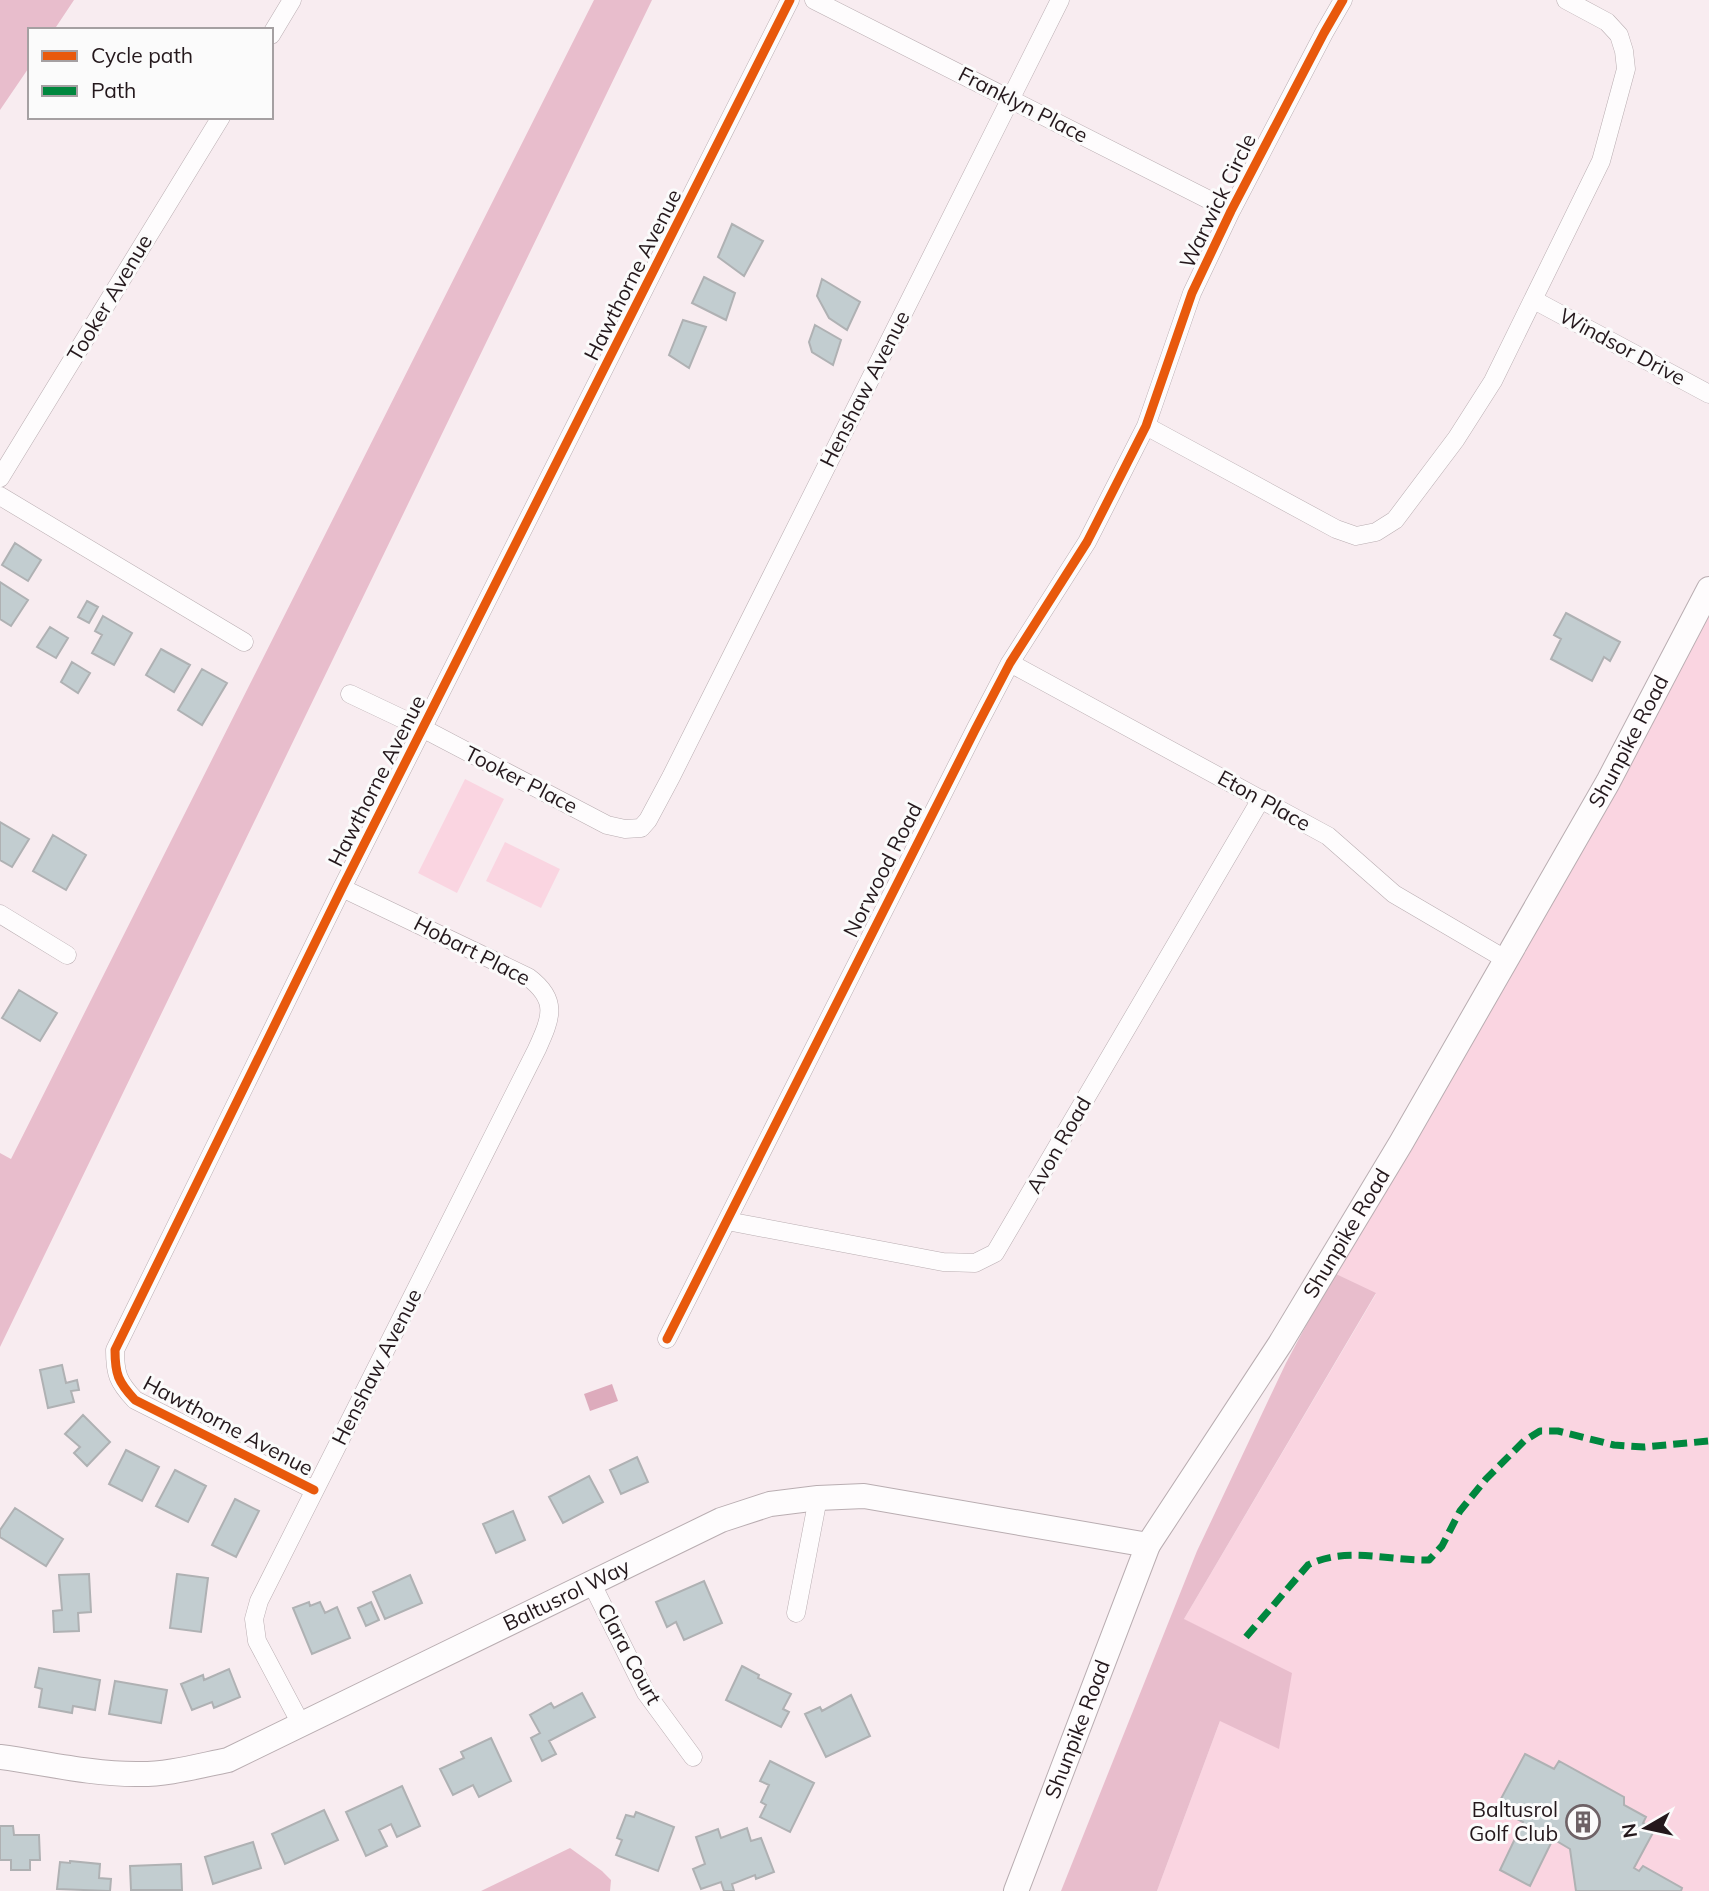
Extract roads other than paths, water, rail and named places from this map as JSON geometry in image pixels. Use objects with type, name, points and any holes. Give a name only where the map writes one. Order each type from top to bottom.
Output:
[{"type":"street","points":[[273,31],[292,0]]},
{"type":"street","name":"Hawthorne Avenue","points":[[314,1490],[135,1400],[122,1386],[115,1370],[115,1350],[342,888],[790,0]]},
{"type":"street","name":"Franklyn Place","points":[[814,0],[1231,211]]},
{"type":"street","name":"Henshaw Avenue","points":[[671,777],[1060,0]]},
{"type":"street","name":"Warwick Circle","points":[[1146,426],[1192,293],[1231,211],[1343,0]]},
{"type":"street","points":[[1146,426],[1336,529],[1356,536],[1376,532],[1395,520],[1456,439],[1493,382],[1601,161],[1626,69],[1624,51],[1619,35],[1606,22],[1566,0]]},
{"type":"street","name":"Tooker Avenue","points":[[0,478],[220,119]]},
{"type":"street","name":"Windsor Drive","points":[[1534,300],[1709,394]]},
{"type":"street","name":"Norwood Road","points":[[667,1339],[1010,663],[1087,542],[1146,426]]},
{"type":"street","points":[[0,496],[244,642]]},
{"type":"street","name":"Shunpike Road","points":[[1016,1891],[1149,1545],[1280,1344],[1401,1143],[1608,782],[1709,589]]},
{"type":"street","name":"Eton Place","points":[[1010,663],[1328,836],[1394,894],[1505,959]]},
{"type":"street","name":"Tooker Place","points":[[350,694],[424,729],[607,825],[625,829],[640,828],[648,820],[671,777]]},
{"type":"street","name":"Avon Road","points":[[727,1222],[943,1262],[975,1263],[995,1253],[1261,799]]},
{"type":"street","name":"Hobart Place","points":[[342,888],[528,977],[540,986],[550,1003],[549,1019],[537,1049]]},
{"type":"street","points":[[0,914],[67,955]]},
{"type":"street","name":"Henshaw Avenue","points":[[301,1724],[257,1641],[254,1619],[259,1601],[537,1049]]},
{"type":"street","name":"Baltusrol Way","points":[[0,1757],[137,1774],[184,1769],[228,1760],[721,1520],[770,1504],[864,1496],[1149,1545]]},
{"type":"street","points":[[796,1614],[818,1498]]},
{"type":"street","name":"Clara Court","points":[[592,1584],[646,1693],[693,1757]]},
{"type":"place","name":"Baltusrol Golf Club","points":[[1583,1822]]}]
